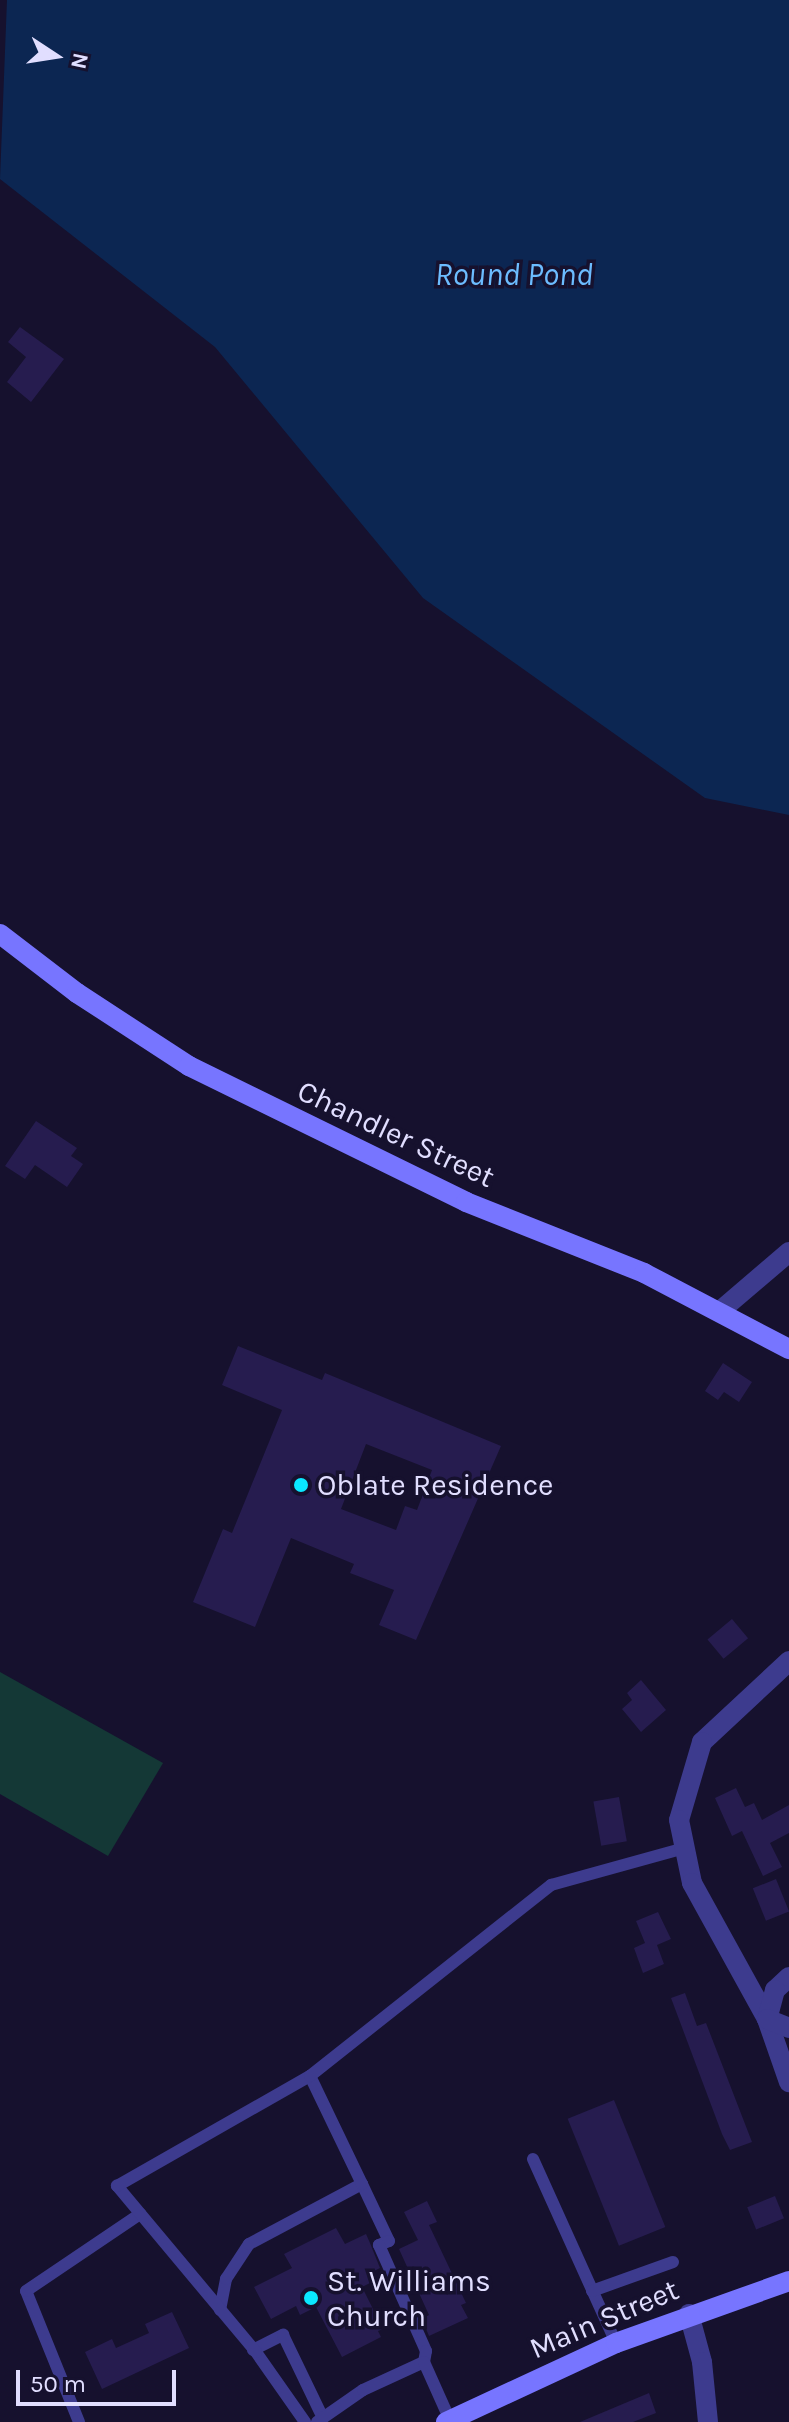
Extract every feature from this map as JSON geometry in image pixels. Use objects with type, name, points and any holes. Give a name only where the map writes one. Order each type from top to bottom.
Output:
[{"type":"main road","name":"Chandler Street","points":[[0,934],[77,993],[189,1066],[466,1202],[644,1273],[789,1349]]},
{"type":"main road","name":"Main Street","points":[[451,2421],[616,2343],[689,2314],[789,2281]]},
{"type":"street","points":[[720,1311],[789,1252]]},
{"type":"street","points":[[789,1661],[702,1742],[683,1795],[681,1849],[706,1912],[767,2019],[789,2082]]},
{"type":"street","points":[[767,2019],[775,1990],[789,1977]]},
{"type":"street","points":[[767,2019],[789,2028]]},
{"type":"street","points":[[689,2314],[702,2362],[708,2422]]},
{"type":"lane","points":[[305,2422],[253,2350],[117,2186],[310,2076],[551,1885],[681,1849]]},
{"type":"lane","points":[[310,2076],[389,2241],[379,2245],[426,2351],[424,2362],[451,2421]]},
{"type":"lane","points":[[533,2159],[616,2343]]},
{"type":"lane","points":[[220,2310],[226,2279],[249,2244],[362,2184]]},
{"type":"lane","points":[[79,2422],[26,2291],[140,2214]]},
{"type":"lane","points":[[592,2291],[673,2262]]},
{"type":"lane","points":[[253,2350],[283,2335],[320,2420],[363,2390],[424,2362]]},
{"type":"green space","points":[[0,1672],[163,1763],[108,1856],[0,1794]]},
{"type":"water","name":"Round Pond","points":[[7,0],[789,0],[789,815],[705,798],[423,598],[215,347],[0,179]]},
{"type":"building","points":[[20,327],[64,359],[31,402],[7,382],[26,357],[8,342]]},
{"type":"building","points":[[36,1121],[77,1148],[71,1156],[83,1164],[67,1187],[35,1165],[25,1179],[5,1166]]},
{"type":"building","name":"Oblate Residence","points":[[238,1346],[322,1380],[325,1373],[501,1446],[416,1640],[379,1625],[394,1590],[350,1573],[354,1564],[291,1538],[255,1627],[193,1602],[223,1529],[232,1533],[282,1410],[222,1385]],"holes":[[[366,1444],[432,1470],[417,1510],[405,1506],[396,1530],[341,1509]]]},
{"type":"building","points":[[723,1363],[752,1382],[739,1402],[724,1392],[718,1400],[705,1391]]},
{"type":"building","points":[[732,1619],[748,1638],[724,1659],[707,1640]]},
{"type":"building","points":[[641,1680],[666,1710],[641,1732],[622,1709],[632,1700],[627,1693]]},
{"type":"building","points":[[736,1788],[745,1807],[754,1803],[762,1820],[789,1805],[789,1833],[770,1843],[782,1867],[763,1876],[742,1831],[732,1836],[715,1798]]},
{"type":"building","points":[[619,1797],[627,1841],[601,1846],[593,1802]]},
{"type":"building","points":[[776,1879],[789,1911],[766,1921],[753,1888]]},
{"type":"building","points":[[658,1912],[671,1939],[657,1945],[664,1964],[643,1973],[634,1948],[645,1943],[636,1921]]},
{"type":"building","points":[[685,1993],[697,2026],[706,2023],[752,2142],[730,2150],[722,2134],[671,1998]]},
{"type":"building","points":[[614,2100],[665,2227],[619,2246],[568,2119]]},
{"type":"building","points":[[775,2196],[784,2218],[756,2229],[747,2207]]},
{"type":"building","points":[[427,2201],[437,2222],[429,2225],[466,2303],[461,2305],[468,2318],[429,2336],[422,2319],[429,2315],[399,2249],[418,2240],[404,2212]]},
{"type":"building","name":"St. Williams Church","points":[[336,2228],[345,2244],[366,2234],[380,2268],[370,2273],[374,2281],[362,2287],[383,2329],[378,2331],[381,2337],[342,2357],[316,2307],[300,2315],[296,2306],[271,2319],[254,2287],[292,2268],[284,2254]]},
{"type":"building","points":[[172,2312],[189,2348],[102,2389],[85,2352],[112,2339],[116,2348],[149,2333],[145,2324]]},
{"type":"building","points":[[649,2393],[656,2413],[633,2422],[580,2422]]},
{"type":"place","name":"Oblate Residence","points":[[301,1485]]},
{"type":"place","name":"St. Williams Church","points":[[311,2298]]}]
